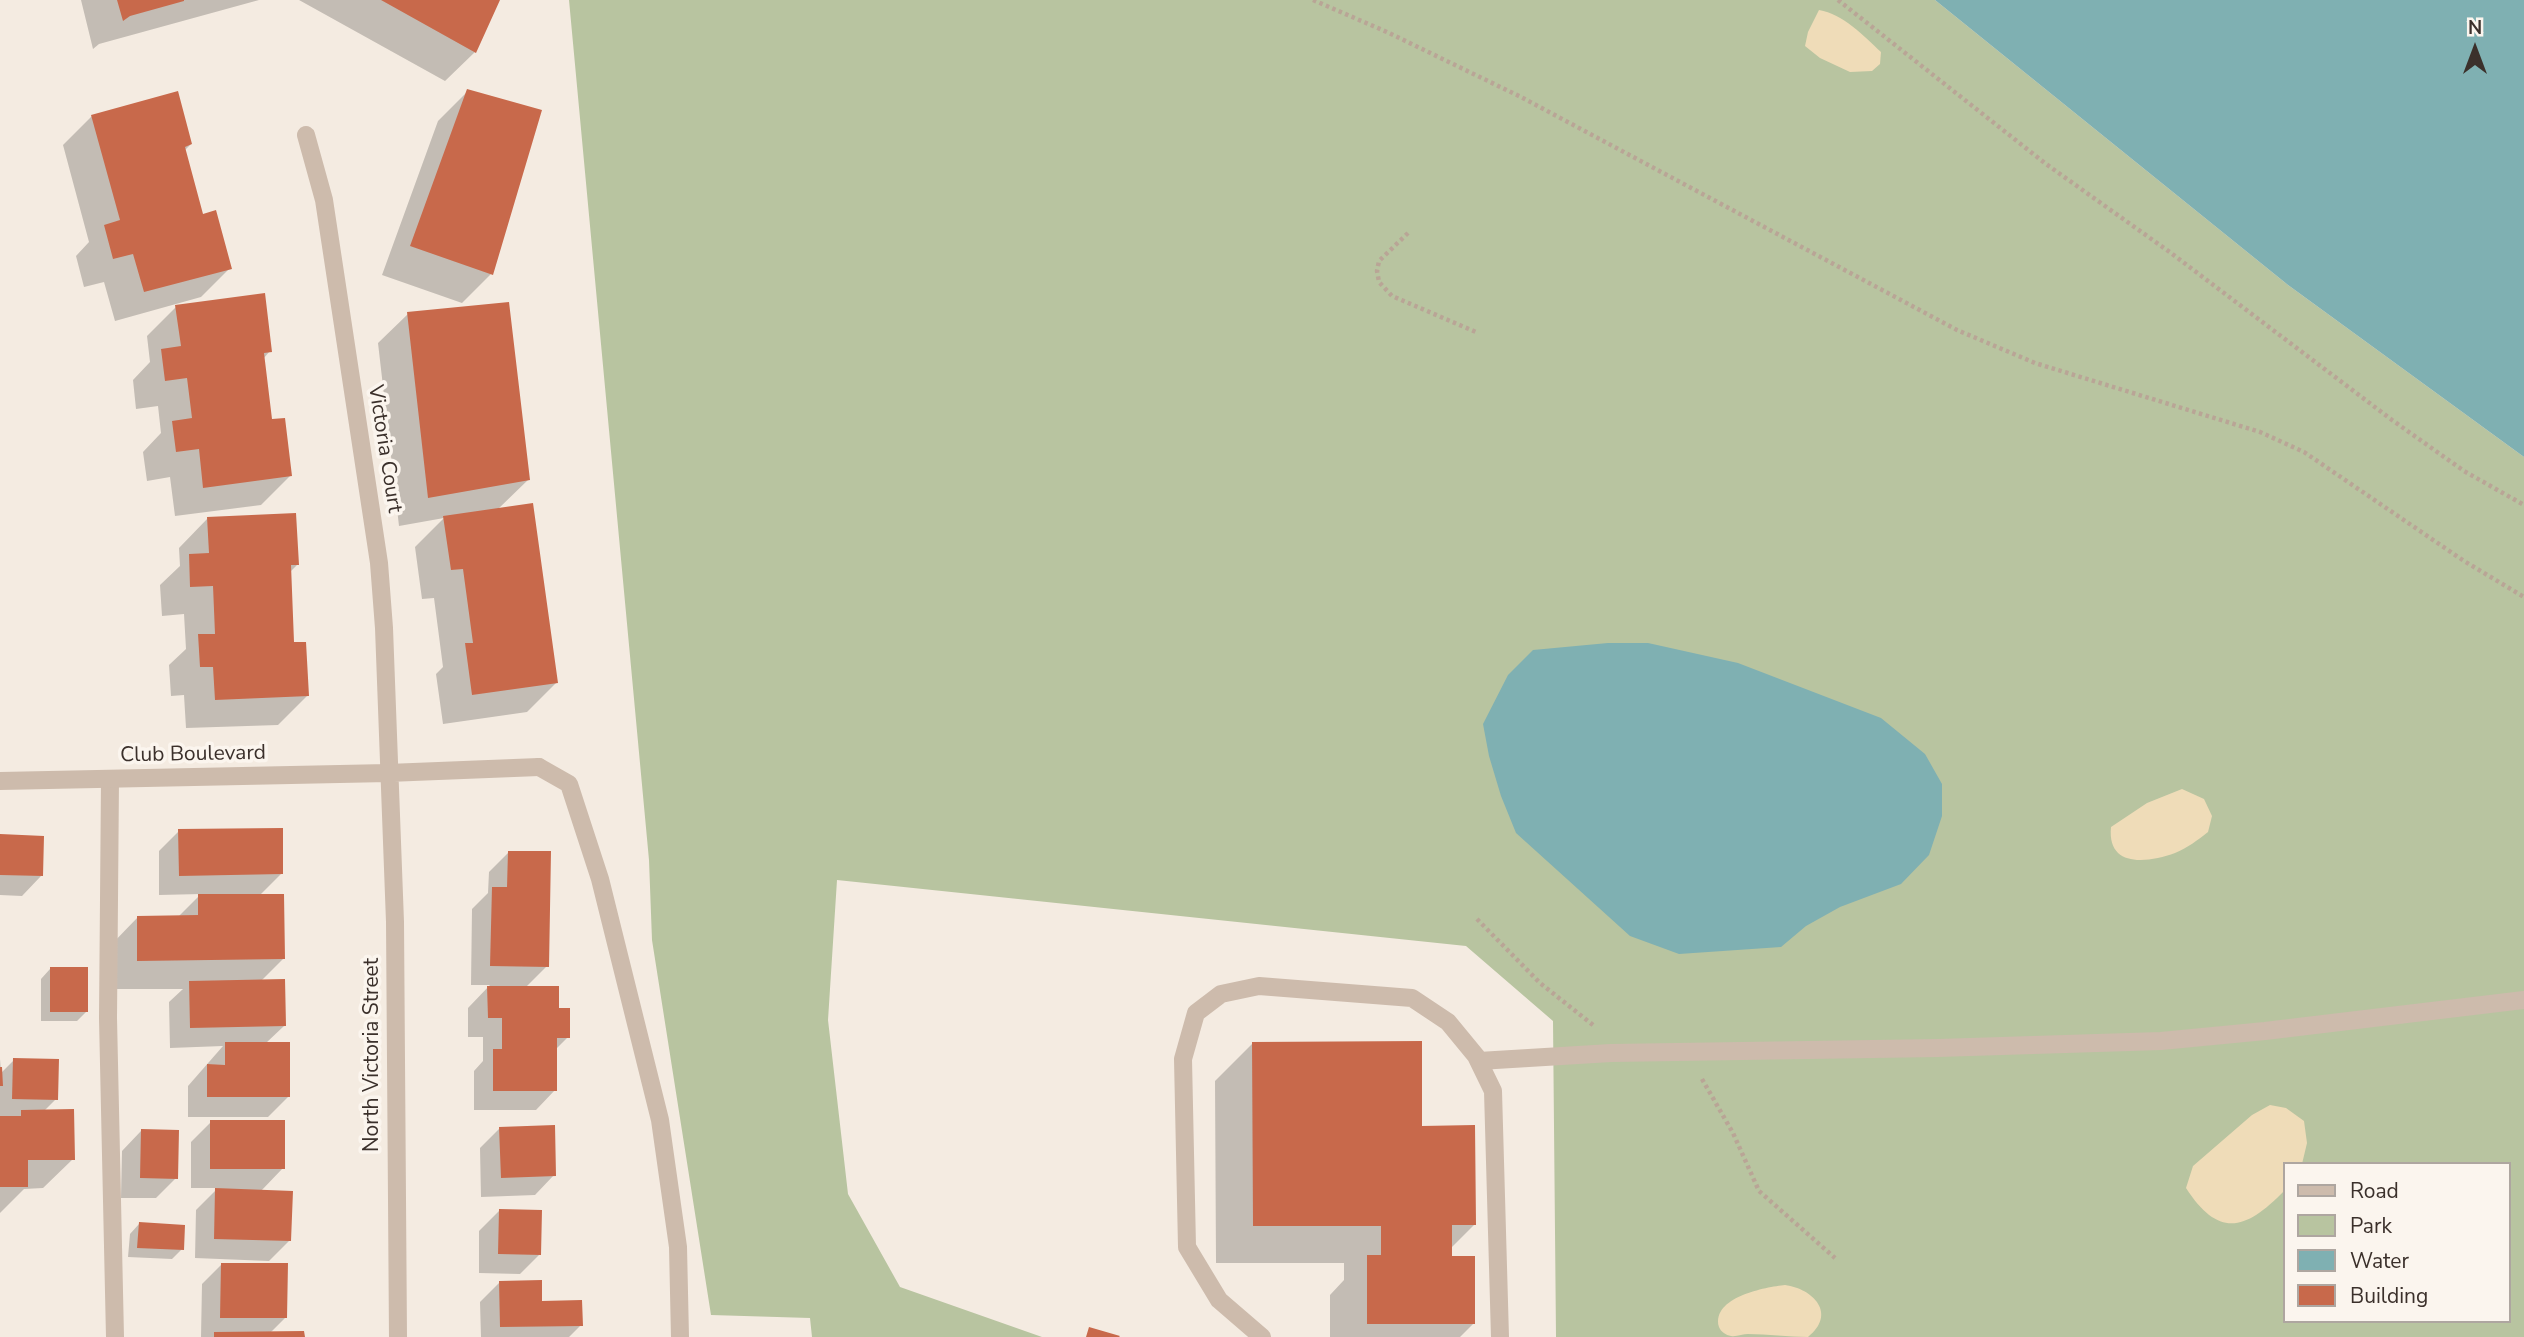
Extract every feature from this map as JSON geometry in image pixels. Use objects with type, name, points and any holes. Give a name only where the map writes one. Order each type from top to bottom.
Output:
[{"type":"street","name":"Victoria Court","points":[[306,135],[324,200],[379,562],[384,628],[388,773]]},
{"type":"street","name":"Club Boulevard","points":[[0,781],[539,767],[569,783],[600,879],[660,1120],[678,1247],[681,1337]]},
{"type":"street","name":"North Victoria Street","points":[[388,773],[395,922],[398,1337]]},
{"type":"street","points":[[110,779],[108,1018],[115,1337]]},
{"type":"street","points":[[1262,1337],[1219,1300],[1187,1247],[1183,1059],[1196,1013],[1220,994],[1259,986],[1412,998],[1448,1022],[1479,1061],[1493,1091],[1500,1337]]},
{"type":"street","points":[[1479,1061],[1611,1053],[1938,1048],[2161,1041],[2524,1000]]},
{"type":"path","points":[[1313,0],[1387,32],[1521,97],[1958,330],[2035,363],[2260,432],[2304,452],[2464,561],[2524,597]]},
{"type":"path","points":[[1838,0],[2046,164],[2182,261],[2392,420],[2464,471],[2524,505]]},
{"type":"path","points":[[1408,233],[1379,261],[1379,282],[1392,296],[1476,332]]},
{"type":"green space","points":[[569,0],[1935,0],[2288,285],[2524,457],[2524,1337],[1556,1337],[1553,1021],[1466,946],[837,880],[828,1020],[848,1194],[900,1287],[1042,1337],[812,1337],[810,1318],[711,1315],[652,940],[649,860]]},
{"type":"sand","points":[[1819,10],[1845,21],[1860,33],[1881,52],[1880,64],[1872,71],[1850,72],[1820,58],[1805,46],[1808,32]]},
{"type":"sand","points":[[2182,789],[2204,799],[2212,816],[2208,832],[2179,851],[2153,859],[2131,859],[2115,850],[2111,840],[2111,827],[2147,803]]},
{"type":"sand","points":[[2270,1105],[2286,1108],[2304,1121],[2307,1143],[2302,1162],[2282,1162],[2282,1193],[2257,1214],[2245,1221],[2221,1222],[2198,1204],[2186,1188],[2193,1166],[2252,1115]]},
{"type":"sand","points":[[1785,1285],[1805,1292],[1818,1304],[1821,1320],[1808,1337],[1748,1334],[1733,1336],[1720,1329],[1719,1317],[1723,1308],[1731,1301],[1754,1291]]},
{"type":"water","points":[[1935,0],[2524,0],[2524,457],[2288,285]]},
{"type":"water","points":[[1608,643],[1648,643],[1738,663],[1881,718],[1925,754],[1942,784],[1942,816],[1929,855],[1901,884],[1840,907],[1806,926],[1781,947],[1679,954],[1630,936],[1516,833],[1501,796],[1483,724],[1508,675],[1533,650]]},
{"type":"building","points":[[117,0],[184,1],[130,16],[123,21]]},
{"type":"building","points":[[381,0],[500,0],[476,53]]},
{"type":"building","points":[[467,89],[542,110],[493,275],[410,246]]},
{"type":"building","points":[[178,91],[192,144],[185,147],[203,214],[216,210],[232,269],[144,292],[133,254],[113,259],[104,225],[120,220],[91,115]]},
{"type":"building","points":[[265,293],[272,352],[264,353],[272,419],[285,418],[292,476],[203,488],[199,449],[176,452],[172,421],[192,418],[187,378],[165,381],[161,349],[181,346],[175,305]]},
{"type":"building","points":[[509,302],[530,480],[428,498],[407,312]]},
{"type":"building","points":[[533,503],[558,683],[472,695],[465,643],[473,643],[463,569],[451,570],[443,516]]},
{"type":"building","points":[[296,513],[299,565],[291,565],[294,642],[306,642],[309,696],[215,700],[213,667],[200,667],[198,634],[215,634],[213,586],[190,587],[189,554],[209,553],[207,517]]},
{"type":"building","points":[[283,828],[283,874],[179,876],[178,829]]},
{"type":"building","points":[[0,834],[44,836],[43,876],[0,875]]},
{"type":"building","points":[[508,851],[551,851],[549,967],[490,966],[492,887],[507,887]]},
{"type":"building","points":[[198,894],[284,894],[285,959],[137,961],[137,916],[198,915]]},
{"type":"building","points":[[50,967],[88,967],[88,1012],[50,1012]]},
{"type":"building","points":[[285,979],[286,1026],[190,1028],[189,981]]},
{"type":"building","points":[[487,986],[559,986],[559,1008],[570,1008],[570,1038],[557,1038],[557,1091],[493,1091],[493,1049],[502,1049],[502,1018],[488,1018]]},
{"type":"building","points":[[1422,1041],[1422,1126],[1475,1125],[1476,1225],[1452,1225],[1452,1256],[1475,1256],[1475,1324],[1367,1324],[1367,1255],[1381,1255],[1381,1226],[1253,1226],[1252,1042]]},
{"type":"building","points":[[225,1042],[290,1042],[290,1097],[207,1097],[207,1064],[225,1065]]},
{"type":"building","points":[[13,1058],[59,1059],[58,1100],[12,1099]]},
{"type":"building","points":[[2,1067],[3,1086],[0,1086]]},
{"type":"building","points":[[74,1109],[75,1160],[28,1160],[28,1187],[0,1187],[0,1116],[21,1116],[21,1110]]},
{"type":"building","points":[[210,1120],[285,1120],[285,1169],[210,1169]]},
{"type":"building","points":[[555,1125],[556,1176],[501,1178],[499,1127]]},
{"type":"building","points":[[141,1129],[179,1130],[178,1179],[140,1178]]},
{"type":"building","points":[[215,1188],[293,1191],[291,1241],[214,1239]]},
{"type":"building","points":[[499,1209],[542,1210],[541,1255],[498,1254]]},
{"type":"building","points":[[139,1222],[185,1225],[184,1250],[137,1248]]},
{"type":"building","points":[[221,1263],[288,1263],[287,1318],[220,1318]]},
{"type":"building","points":[[542,1280],[542,1301],[582,1300],[583,1326],[500,1327],[499,1281]]},
{"type":"building","points":[[1089,1327],[1120,1336],[1086,1337]]},
{"type":"building","points":[[304,1331],[305,1337],[214,1337],[214,1332]]}]
